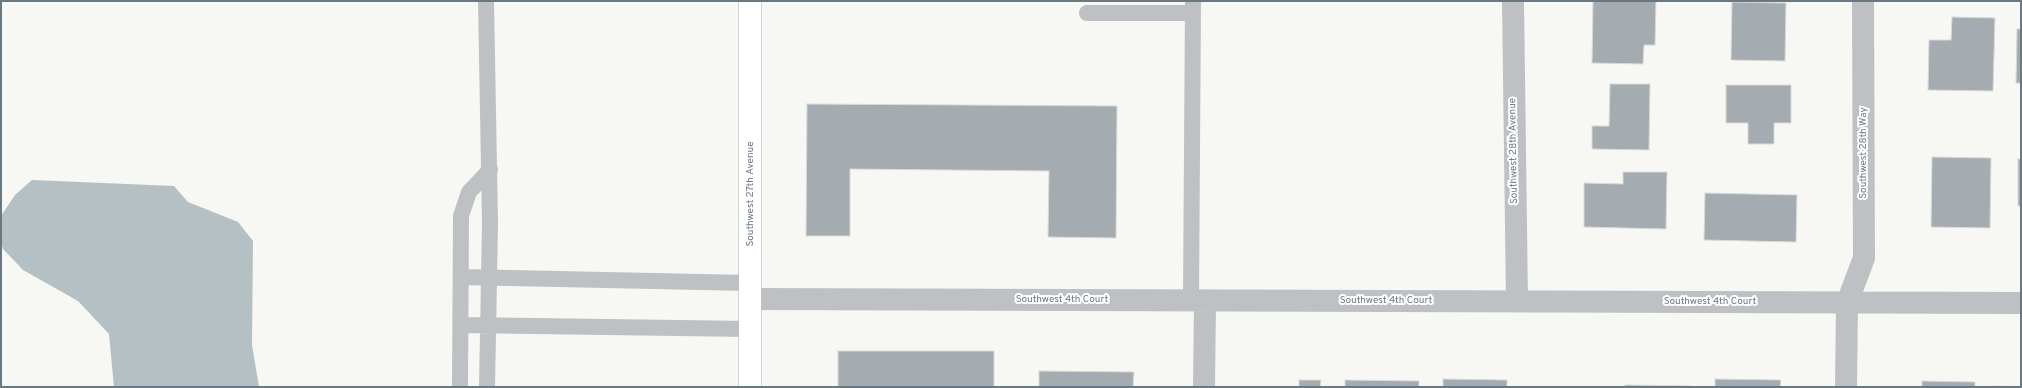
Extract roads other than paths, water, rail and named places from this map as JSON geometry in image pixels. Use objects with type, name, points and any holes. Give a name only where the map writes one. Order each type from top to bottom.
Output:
[{"type":"street","name":"Southwest 27th Avenue","points":[[750,1],[750,387]]},
{"type":"street","name":"Southwest 28th Avenue","points":[[1513,1],[1517,301]]},
{"type":"street","name":"Southwest 28th Way","points":[[1847,303],[1864,258],[1863,1]]},
{"type":"street","name":"Southwest 4th Court","points":[[751,291],[1198,300],[2021,303]]},
{"type":"street","points":[[1198,300],[1204,387]]},
{"type":"street","points":[[1846,387],[1847,303]]},
{"type":"lane","points":[[486,1],[490,170],[487,387]]},
{"type":"lane","points":[[1087,14],[1193,7],[1198,300]]},
{"type":"lane","points":[[460,387],[461,216],[469,192],[490,170]]},
{"type":"lane","points":[[461,277],[751,291]]},
{"type":"lane","points":[[461,325],[750,329]]}]
